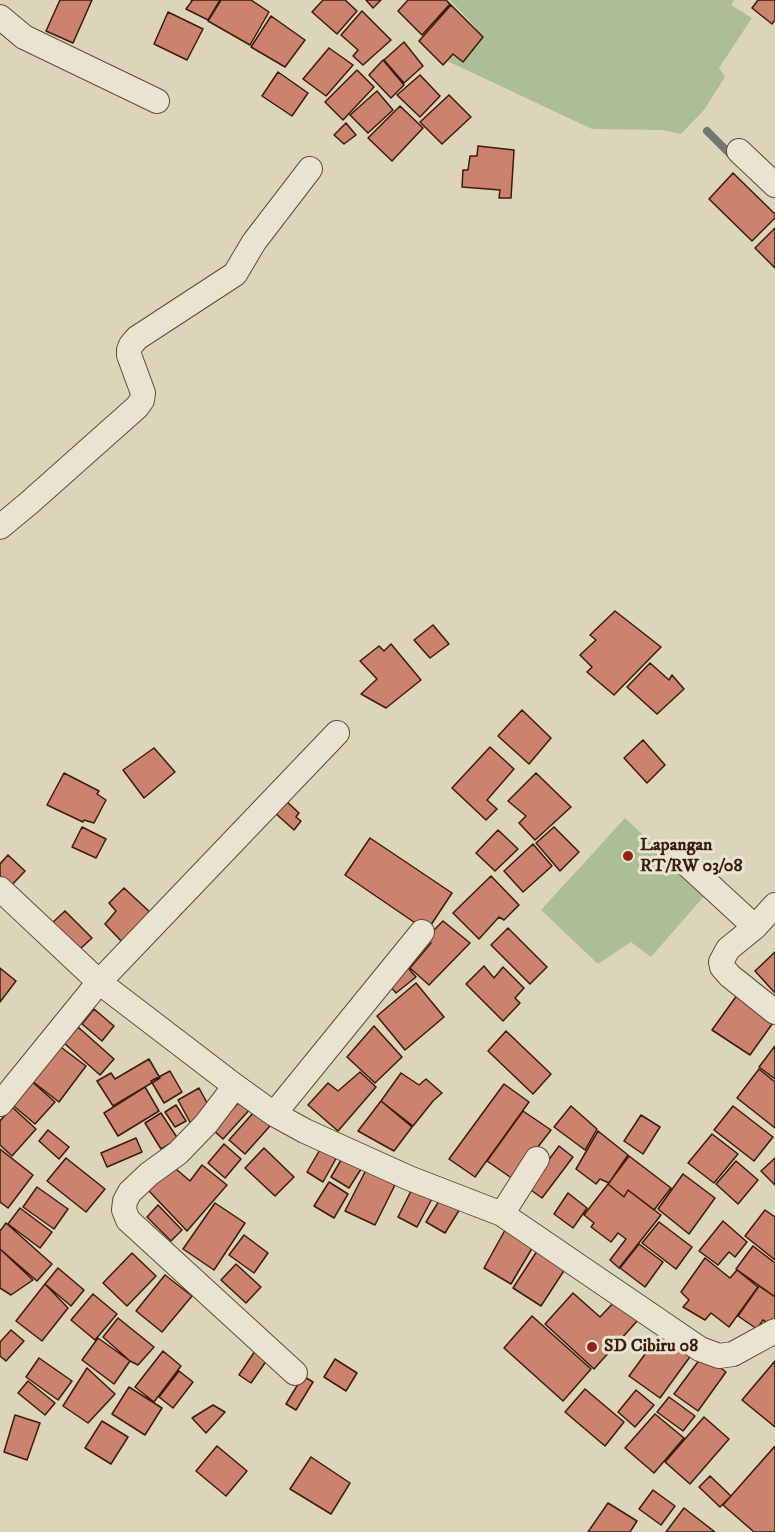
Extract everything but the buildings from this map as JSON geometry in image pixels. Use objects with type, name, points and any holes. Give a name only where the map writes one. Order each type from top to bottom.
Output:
[{"type":"street","points":[[0,17],[24,37],[157,101]]},
{"type":"street","points":[[740,151],[775,185]]},
{"type":"street","points":[[0,527],[137,407],[142,400],[142,393],[129,355],[131,345],[235,274],[254,242],[310,169]]},
{"type":"street","points":[[0,1104],[99,982],[337,734]]},
{"type":"street","points":[[679,857],[755,927]]},
{"type":"street","points":[[0,889],[99,982],[274,1114],[305,1131],[409,1178],[502,1214],[700,1349],[719,1356],[733,1354],[775,1331]]},
{"type":"street","points":[[775,905],[755,927],[728,949],[721,962],[722,967],[730,976],[775,1012]]},
{"type":"street","points":[[274,1114],[422,932]]},
{"type":"street","points":[[235,1086],[206,1124],[178,1154],[149,1174],[130,1192],[125,1201],[124,1210],[128,1220],[295,1373]]},
{"type":"street","points":[[502,1214],[537,1159]]},
{"type":"green space","points":[[450,0],[734,0],[731,5],[752,18],[719,68],[725,77],[704,110],[681,134],[662,130],[592,129],[443,59],[476,28]]},
{"type":"green space","name":"Lapangan RT/RW 03/08","points":[[625,818],[706,894],[651,957],[631,942],[598,964],[541,910]]},
{"type":"waterway","points":[[707,131],[734,158]]},
{"type":"place","name":"Lapangan RT/RW 03/08","points":[[628,856]]},
{"type":"place","name":"SD Cibiru 08","points":[[592,1347]]}]
